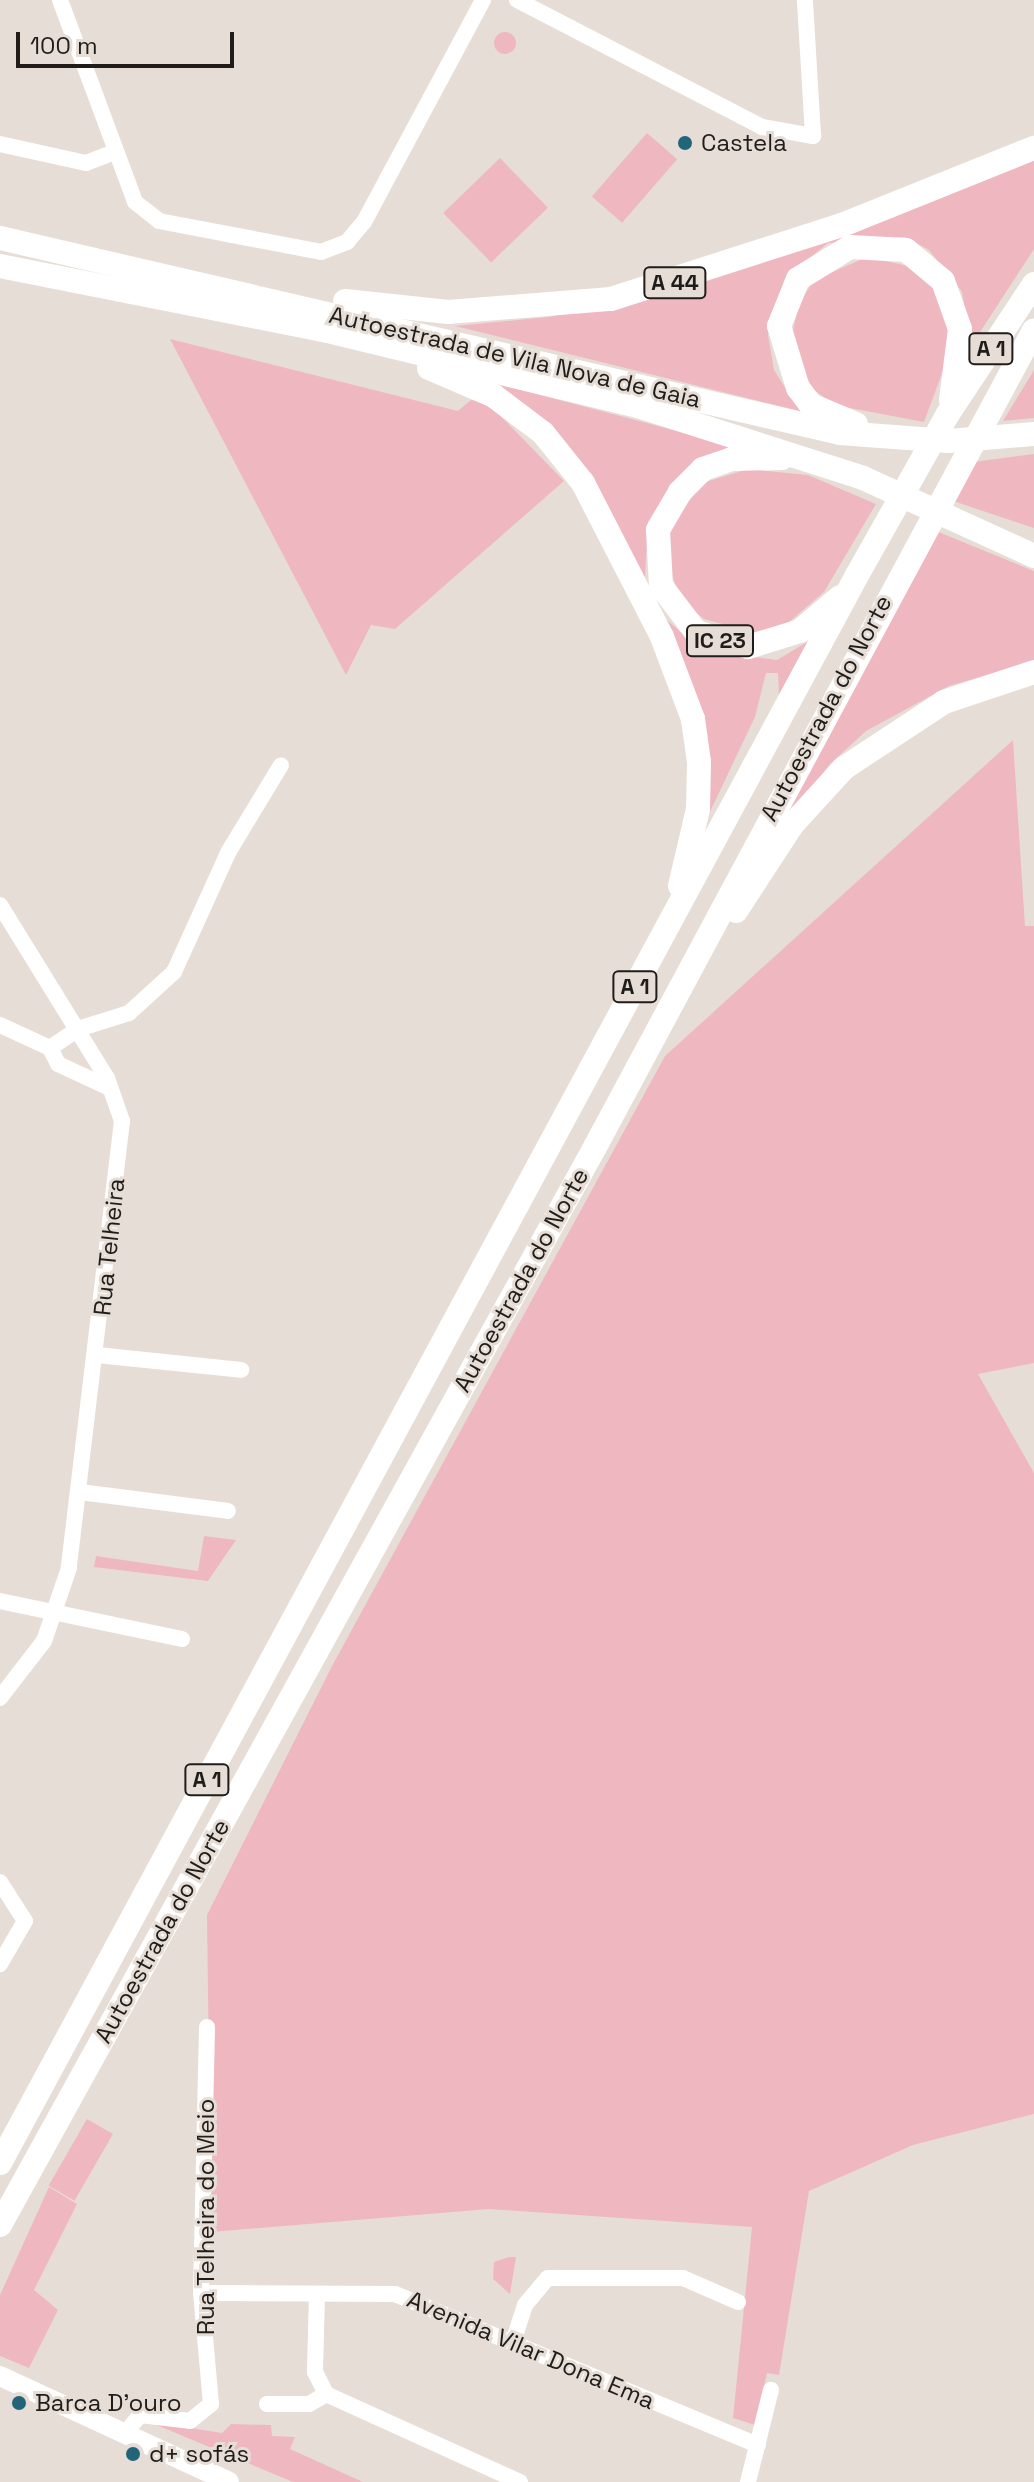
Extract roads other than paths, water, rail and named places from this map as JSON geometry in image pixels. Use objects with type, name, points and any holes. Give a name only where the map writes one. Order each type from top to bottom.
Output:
[{"type":"highway","name":"A 44","points":[[296,305],[325,297],[448,312],[611,299],[728,266],[1034,148]]},
{"type":"highway","name":"Autoestrada de Vila Nova de Gaia","points":[[0,238],[296,305],[765,418],[872,432],[1002,439],[1034,434]]},
{"type":"highway","points":[[872,432],[811,405],[782,352],[779,326],[798,279],[850,247],[906,250],[932,267],[952,295],[960,349],[948,414]]},
{"type":"highway","name":"Autoestrada de Vila Nova de Gaia","points":[[0,266],[328,331],[529,377],[816,462]]},
{"type":"highway","name":"A 1","points":[[856,577],[948,414],[1034,284]]},
{"type":"highway","name":"Autoestrada do Norte","points":[[0,2225],[595,1147],[1034,330]]},
{"type":"highway","points":[[328,331],[337,344],[450,373],[494,396],[543,433],[599,513],[682,684],[699,762],[692,845],[660,941]]},
{"type":"highway","name":"IC 23","points":[[816,462],[758,455],[703,469],[658,530],[661,586],[696,632],[748,647],[800,631],[856,577]]},
{"type":"highway","points":[[816,462],[863,478],[1034,556]]},
{"type":"highway","points":[[972,528],[1034,539]]},
{"type":"highway","name":"Autoestrada do Norte","points":[[0,2163],[856,577]]},
{"type":"highway","name":"A 1","points":[[595,1147],[769,857],[818,794],[919,715],[973,689],[1034,672]]},
{"type":"main road","points":[[0,2376],[127,2431],[204,2476],[229,2482]]},
{"type":"street","points":[[60,0],[135,202],[159,221],[321,252],[347,242],[364,222],[483,0]]},
{"type":"street","points":[[517,0],[762,127],[813,136],[805,0]]},
{"type":"street","points":[[0,144],[86,163],[114,152]]},
{"type":"street","points":[[50,1048],[78,1029],[129,1013],[174,972],[229,851],[281,765]]},
{"type":"street","name":"Rua Telheira","points":[[0,905],[78,1029],[110,1088],[122,1121],[80,1492],[54,1618]]},
{"type":"street","points":[[0,1025],[50,1048],[58,1064],[110,1088]]},
{"type":"street","points":[[97,1355],[241,1370]]},
{"type":"street","points":[[80,1492],[228,1511]]},
{"type":"street","points":[[0,1601],[54,1618],[182,1639]]},
{"type":"street","points":[[0,1698],[54,1618]]},
{"type":"street","points":[[0,1882],[25,1921],[0,1964]]},
{"type":"street","name":"Rua Telheira do Meio","points":[[127,2431],[140,2415],[190,2421],[211,2404],[201,2293],[207,2027]]},
{"type":"street","points":[[513,2342],[525,2305],[548,2278],[683,2278],[738,2302]]},
{"type":"street","name":"Avenida Vilar Dona Ema","points":[[201,2293],[395,2294],[758,2445]]},
{"type":"street","points":[[317,2294],[315,2372],[326,2394],[520,2482]]},
{"type":"street","points":[[748,2482],[771,2390]]},
{"type":"street","points":[[267,2404],[309,2404],[326,2394]]},
{"type":"place","name":"Castela","points":[[685,143]]},
{"type":"place","name":"Barca D'ouro","points":[[19,2403]]},
{"type":"place","name":"d+ sofás","points":[[133,2454]]}]
